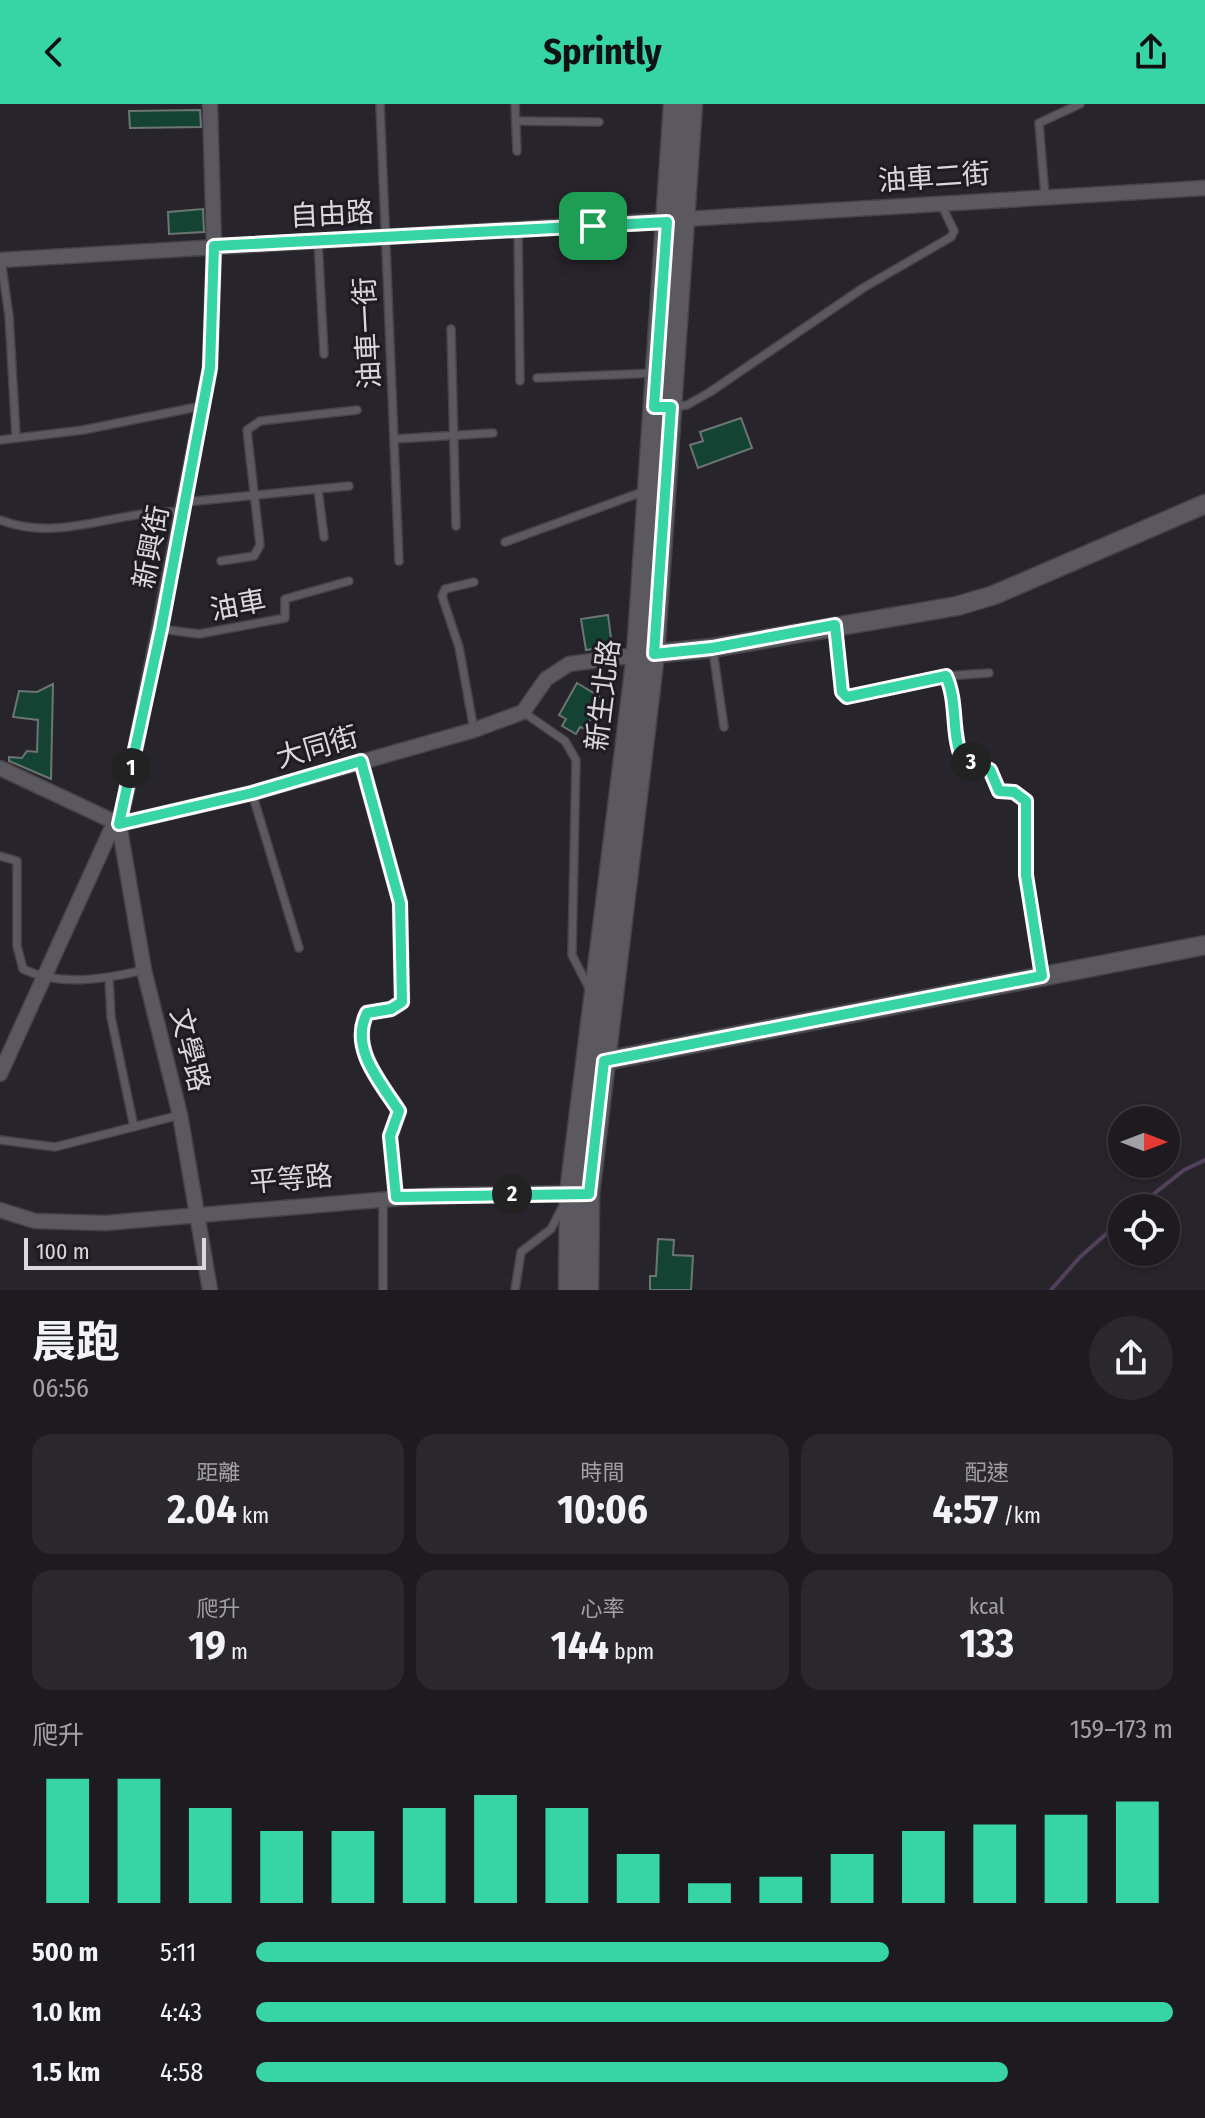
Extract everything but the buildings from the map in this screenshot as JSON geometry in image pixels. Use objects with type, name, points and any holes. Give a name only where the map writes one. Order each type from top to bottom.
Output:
[{"type":"main road","name":"新生北路","points":[[569,1290],[594,1060],[646,654],[676,221],[674,104]]},
{"type":"main road","name":"新生北路","points":[[594,1060],[593,995],[646,654],[647,490],[663,407],[656,373],[692,104]]},
{"type":"main road","name":"新生北路","points":[[580,1193],[588,1290]]},
{"type":"street","name":"新興街","points":[[0,1074],[111,830],[119,824],[161,629],[210,368],[214,246],[210,104]]},
{"type":"street","name":"油車二街","points":[[676,221],[940,202],[1205,188]]},
{"type":"street","name":"自由路","points":[[0,260],[676,221]]},
{"type":"street","points":[[523,712],[546,679],[569,664],[712,648],[957,606],[994,595],[1205,504]]},
{"type":"street","name":"大同街","points":[[119,824],[252,793],[474,730],[523,712]]},
{"type":"street","points":[[361,761],[393,870],[402,921],[398,958],[404,993],[402,1002],[391,1009],[367,1013],[361,1036],[375,1076],[399,1111],[390,1136],[390,1198]]},
{"type":"street","points":[[0,768],[119,824]]},
{"type":"street","name":"文學路","points":[[119,824],[144,970],[180,1115],[210,1290]]},
{"type":"street","points":[[594,1060],[1205,945]]},
{"type":"street","name":"平等路","points":[[0,1210],[35,1221],[64,1224],[199,1216],[390,1198],[580,1193]]},
{"type":"lane","name":"油車一街","points":[[380,104],[399,561]]},
{"type":"lane","points":[[515,104],[517,151]]},
{"type":"lane","points":[[1045,196],[1039,123],[1080,104]]},
{"type":"lane","points":[[516,121],[599,122]]},
{"type":"lane","points":[[663,407],[687,405],[710,392],[863,288],[951,237],[954,231],[940,202]]},
{"type":"lane","points":[[518,231],[520,381]]},
{"type":"lane","points":[[318,241],[324,354]]},
{"type":"lane","points":[[0,260],[9,316],[16,436]]},
{"type":"lane","points":[[451,329],[456,526]]},
{"type":"lane","points":[[537,378],[656,373]]},
{"type":"lane","points":[[0,440],[83,430],[202,406]]},
{"type":"lane","name":"油車","points":[[221,561],[254,556],[260,545],[247,430],[260,421],[357,410]]},
{"type":"lane","points":[[394,439],[493,433]]},
{"type":"lane","points":[[0,520],[26,530],[48,530],[253,495],[349,486]]},
{"type":"lane","points":[[318,489],[324,537]]},
{"type":"lane","points":[[505,542],[647,490]]},
{"type":"lane","name":"油車","points":[[161,629],[199,634],[285,618],[285,599],[349,581]]},
{"type":"lane","points":[[474,582],[445,589],[442,596],[459,647],[474,730]]},
{"type":"lane","points":[[835,625],[842,692],[847,697],[946,676],[989,673]]},
{"type":"lane","points":[[712,648],[724,727]]},
{"type":"lane","points":[[946,676],[951,686],[955,744],[962,759],[990,770],[999,791],[1014,792],[1026,801],[1026,875],[1042,976]]},
{"type":"lane","points":[[523,712],[565,741],[576,760],[572,955],[593,995]]},
{"type":"lane","points":[[252,793],[299,948]]},
{"type":"lane","points":[[0,856],[17,861],[19,962],[23,969],[44,979],[109,978],[144,970]]},
{"type":"lane","points":[[109,978],[111,1017],[134,1127]]},
{"type":"lane","points":[[0,1140],[55,1147],[180,1115]]},
{"type":"lane","points":[[515,1290],[521,1252],[551,1229],[580,1193]]},
{"type":"lane","points":[[383,1290],[390,1198]]},
{"type":"waterway","points":[[1154,1194],[1184,1170],[1205,1160]]},
{"type":"waterway","points":[[1051,1290],[1080,1257],[1108,1232]]},
{"type":"route","points":[[667,222],[654,407],[671,407],[654,654],[712,648],[835,625],[842,692],[847,697],[946,676],[951,686],[955,744],[962,759],[990,770],[999,791],[1014,792],[1026,801],[1026,875],[1042,976],[604,1061],[589,1194],[396,1197],[390,1136],[393,1120],[399,1111],[367,1059],[361,1024],[367,1013],[391,1009],[402,1002],[404,993],[398,958],[402,921],[393,870],[361,761],[252,793],[119,824],[161,629],[210,368],[214,246],[593,226],[667,222]]}]
